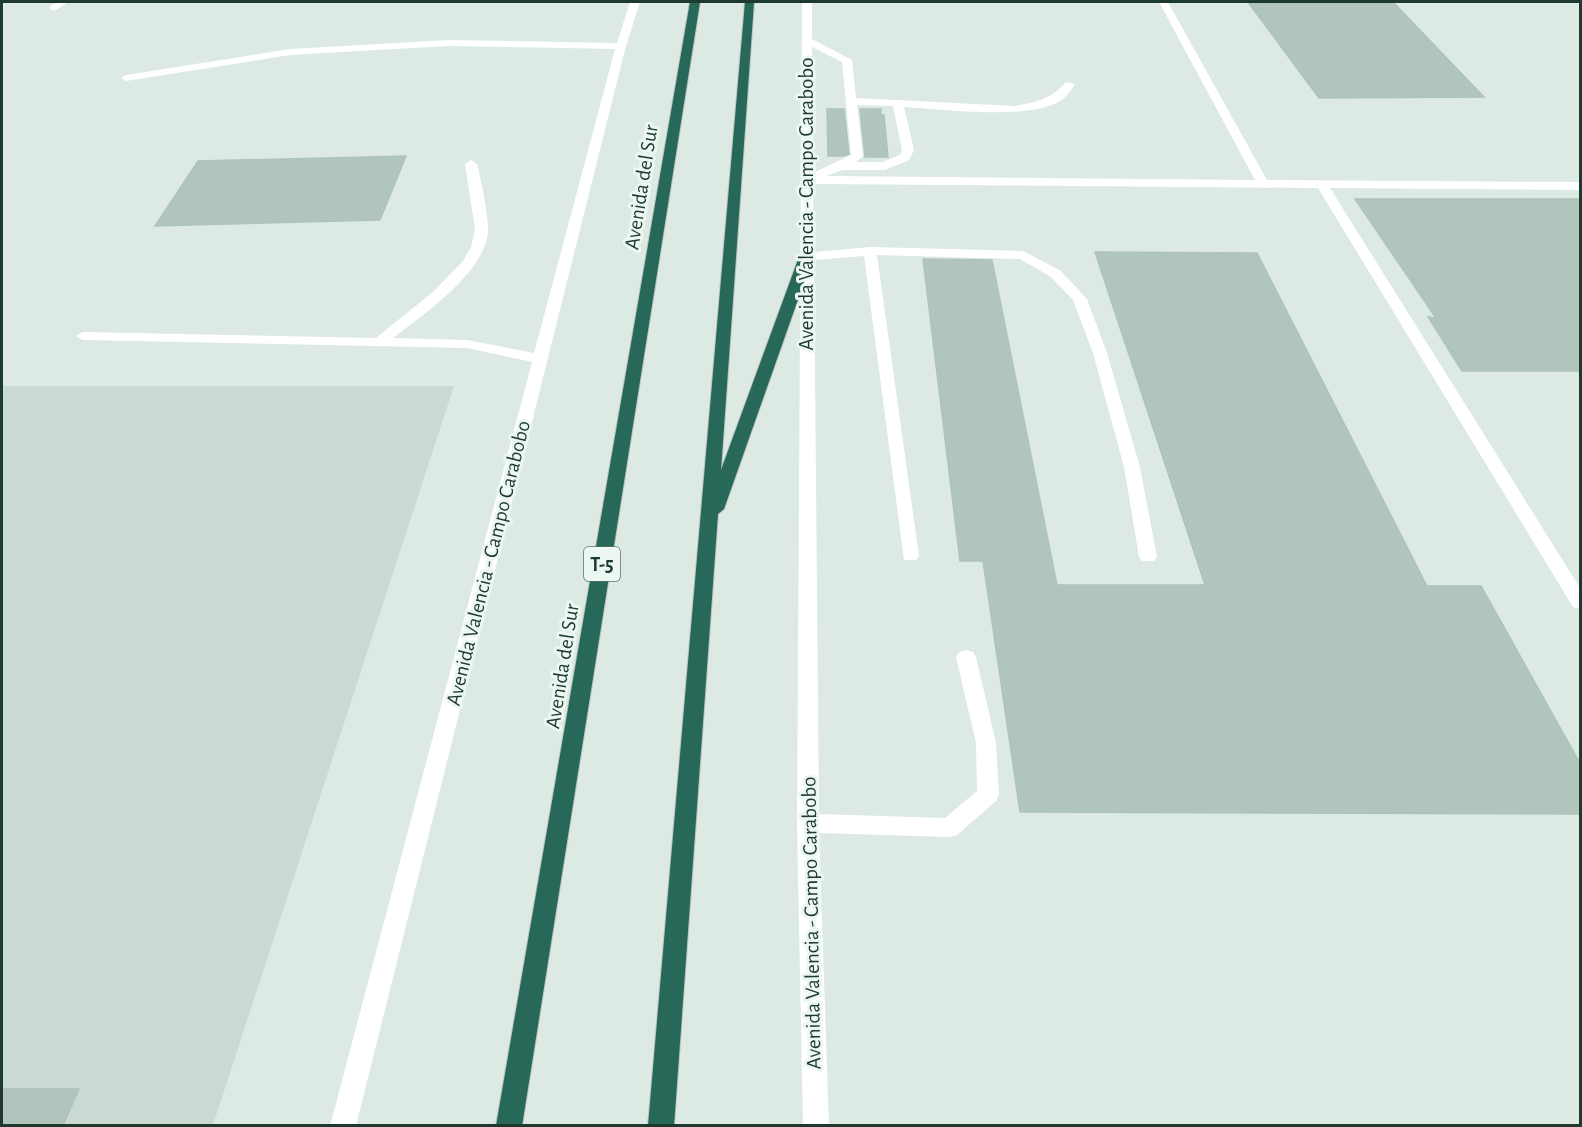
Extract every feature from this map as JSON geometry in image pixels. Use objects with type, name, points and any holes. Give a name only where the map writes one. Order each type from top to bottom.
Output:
[{"type":"highway","name":"Avenida del Sur","points":[[509,1125],[695,2]]},
{"type":"highway","points":[[661,1125],[749,2]]},
{"type":"highway","points":[[707,531],[806,257]]},
{"type":"street","points":[[53,8],[63,2]]},
{"type":"street","name":"Avenida Valencia - Campo Carabobo","points":[[343,1125],[621,46],[635,2]]},
{"type":"street","name":"Avenida Valencia - Campo Carabobo","points":[[807,2],[808,823],[816,1125]]},
{"type":"street","points":[[1164,2],[1262,182]]},
{"type":"street","points":[[807,39],[847,60],[857,156],[841,166],[807,180]]},
{"type":"street","points":[[126,78],[301,51],[448,43],[621,46]]},
{"type":"street","points":[[853,101],[1015,109],[1042,105],[1059,97],[1070,84]]},
{"type":"street","points":[[841,166],[885,166],[905,158],[908,150],[898,103]]},
{"type":"street","points":[[378,343],[447,288],[472,258],[482,235],[477,200],[478,187],[471,164]]},
{"type":"street","points":[[807,180],[1581,186]]},
{"type":"street","points":[[1321,183],[1581,602]]},
{"type":"street","points":[[870,251],[910,556]]},
{"type":"street","points":[[806,257],[870,251],[1023,255],[1056,274],[1080,299],[1100,353],[1132,467],[1148,557]]},
{"type":"street","points":[[83,336],[467,344],[540,359]]},
{"type":"street","points":[[808,823],[949,828],[988,795],[986,743],[966,657]]},
{"type":"shaded area","points":[[2,386],[454,386],[213,1125],[2,1125]]},
{"type":"building","points":[[1248,2],[1393,2],[1484,97],[1319,98]]},
{"type":"building","points":[[827,109],[844,109],[849,154],[828,156]]},
{"type":"building","points":[[860,109],[881,109],[881,115],[884,115],[888,157],[865,157]]},
{"type":"building","points":[[406,156],[380,220],[155,226],[198,161]]},
{"type":"building","points":[[1355,199],[1581,199],[1581,371],[1462,371],[1428,317],[1436,318]]},
{"type":"building","points":[[1095,252],[1257,253],[1427,586],[1481,586],[1581,765],[1581,814],[1020,812],[983,561],[960,561],[923,259],[992,260],[1057,585],[1205,585]]},
{"type":"building","points":[[2,1089],[79,1089],[63,1125],[2,1125]]}]
